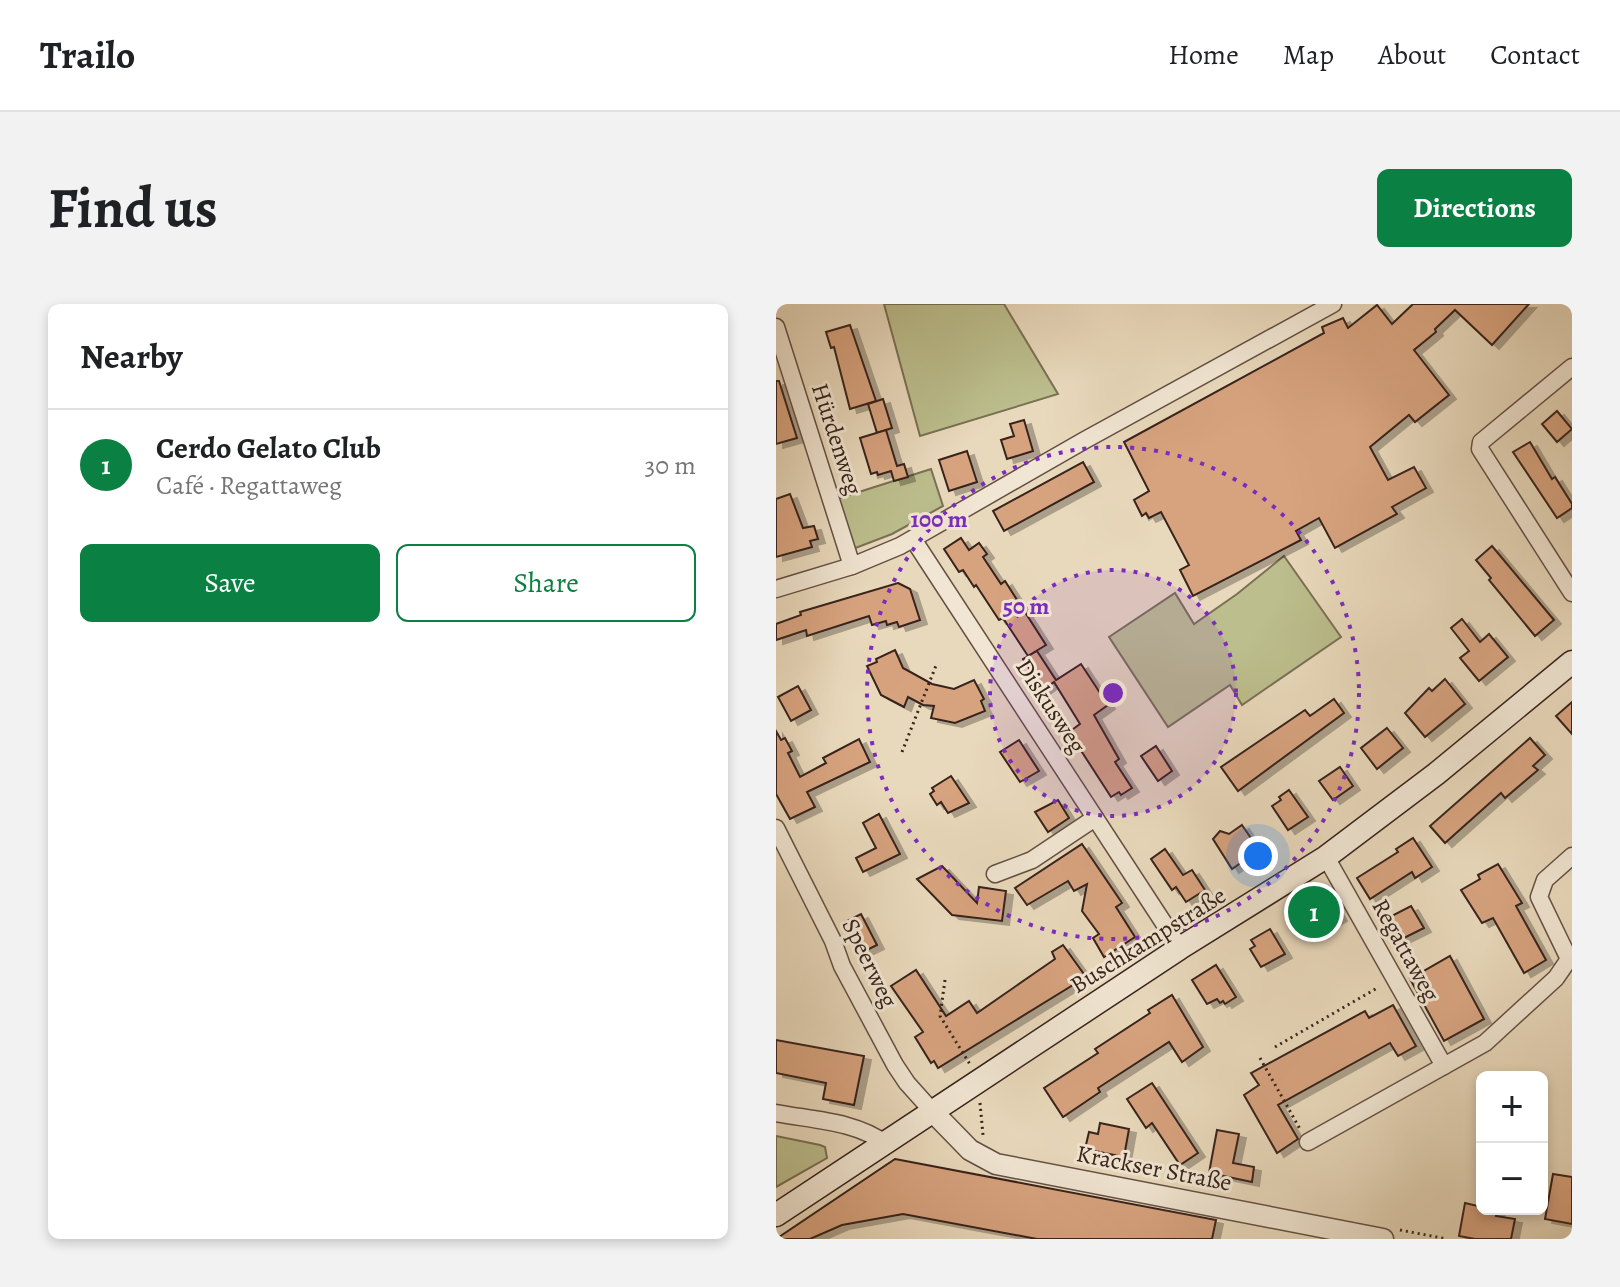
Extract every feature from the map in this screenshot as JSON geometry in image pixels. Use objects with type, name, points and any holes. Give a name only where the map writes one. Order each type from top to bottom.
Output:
[{"type":"main road","name":"Buschkampstraße","points":[[776,1215],[1180,948],[1326,857],[1436,774],[1572,662]]},
{"type":"street","points":[[776,589],[888,553],[1085,440],[1333,304]]},
{"type":"street","name":"Hürdenweg","points":[[776,327],[852,566]]},
{"type":"street","points":[[1572,367],[1481,442],[1480,449],[1572,593]]},
{"type":"street","name":"Diskusweg","points":[[913,539],[1180,948]]},
{"type":"street","points":[[995,874],[1032,860],[1095,818]]},
{"type":"street","name":"Speerweg","points":[[776,828],[833,941],[842,966],[895,1065],[933,1112]]},
{"type":"street","points":[[1308,1142],[1497,1034],[1556,978],[1571,960],[1539,897],[1545,880],[1572,856]]},
{"type":"street","name":"Regattaweg","points":[[1326,857],[1444,1066]]},
{"type":"street","name":"Krackser Straße","points":[[933,1112],[970,1150],[996,1164],[1383,1239]]},
{"type":"street","points":[[776,1113],[852,1128],[869,1133],[886,1144]]},
{"type":"path","points":[[902,752],[937,663]]},
{"type":"path","points":[[1275,1047],[1394,978]]},
{"type":"path","points":[[945,980],[940,1016],[980,1080]]},
{"type":"path","points":[[1260,1058],[1308,1142]]},
{"type":"green space","points":[[884,304],[1004,304],[1058,394],[920,436]]},
{"type":"green space","points":[[931,469],[943,506],[892,534],[853,549],[837,499]]},
{"type":"green space","points":[[1284,556],[1341,637],[1242,705],[1230,685],[1168,727],[1109,637],[1175,593],[1194,624]]},
{"type":"green space","points":[[776,1136],[825,1147],[827,1158],[776,1187]]},
{"type":"building","points":[[1413,304],[1529,304],[1492,345],[1455,310],[1435,329],[1436,332],[1414,350],[1449,395],[1415,422],[1409,415],[1370,447],[1388,480],[1414,467],[1426,488],[1392,507],[1397,514],[1335,548],[1319,518],[1296,531],[1301,540],[1193,596],[1180,570],[1189,565],[1161,512],[1149,518],[1146,513],[1142,516],[1134,500],[1149,491],[1124,442],[1324,333],[1322,327],[1343,318],[1348,328],[1377,305],[1392,324]]},
{"type":"building","points":[[850,325],[876,401],[850,409],[834,347],[831,348],[826,332]]},
{"type":"building","points":[[776,381],[779,381],[797,438],[776,444]]},
{"type":"building","points":[[883,399],[892,428],[877,433],[868,404]]},
{"type":"building","points":[[1557,411],[1572,429],[1557,442],[1542,424]]},
{"type":"building","points":[[1024,420],[1033,451],[1007,459],[1001,440],[1014,436],[1010,424]]},
{"type":"building","points":[[886,430],[897,466],[904,464],[908,477],[894,481],[891,471],[871,474],[860,438]]},
{"type":"building","points":[[1530,442],[1552,479],[1555,477],[1572,504],[1572,508],[1557,518],[1513,452]]},
{"type":"building","points":[[967,451],[977,482],[949,491],[939,460]]},
{"type":"building","points":[[1083,462],[1094,482],[1004,531],[993,511]]},
{"type":"building","points":[[790,494],[803,528],[814,526],[818,539],[810,541],[812,547],[776,557],[776,499]]},
{"type":"building","points":[[961,538],[969,550],[979,543],[987,554],[983,557],[1001,584],[1005,581],[1046,645],[1028,656],[976,585],[974,587],[963,570],[959,572],[944,549]]},
{"type":"building","points":[[1492,546],[1554,620],[1535,636],[1476,560]]},
{"type":"building","points":[[898,583],[910,589],[920,620],[899,627],[897,622],[887,625],[886,621],[872,625],[869,616],[807,636],[806,630],[776,640],[776,624],[801,615],[800,612]]},
{"type":"building","points":[[1462,619],[1480,642],[1489,634],[1508,657],[1479,681],[1460,658],[1469,651],[1451,628]]},
{"type":"building","points":[[895,650],[903,668],[932,684],[954,689],[974,680],[984,699],[981,701],[985,711],[955,723],[931,718],[934,706],[923,705],[908,697],[904,707],[881,695],[867,666]]},
{"type":"building","points":[[1037,651],[1056,680],[1081,664],[1108,705],[1094,715],[1119,759],[1115,762],[1132,788],[1111,797],[1069,732],[1080,724],[1054,682],[1043,690],[1023,659]]},
{"type":"building","points":[[1445,679],[1465,704],[1425,737],[1405,713],[1429,688],[1432,691]]},
{"type":"building","points":[[798,686],[811,710],[791,721],[778,697]]},
{"type":"building","points":[[1334,699],[1344,713],[1238,791],[1221,767],[1305,710],[1310,716]]},
{"type":"building","points":[[1572,702],[1572,734],[1556,716]]},
{"type":"building","points":[[1387,728],[1403,748],[1377,769],[1361,748]]},
{"type":"building","points":[[776,731],[781,740],[785,738],[792,751],[788,753],[800,777],[826,763],[823,758],[859,739],[870,762],[807,792],[815,807],[790,819],[776,794]]},
{"type":"building","points":[[1530,738],[1545,755],[1533,766],[1538,770],[1505,798],[1501,793],[1445,843],[1430,826]]},
{"type":"building","points":[[1019,740],[1039,771],[1020,782],[1000,752]]},
{"type":"building","points":[[1156,746],[1172,771],[1158,781],[1141,756]]},
{"type":"building","points":[[1340,767],[1353,786],[1333,800],[1319,781]]},
{"type":"building","points":[[951,776],[969,803],[948,813],[941,802],[937,805],[930,794],[934,791],[932,788]]},
{"type":"building","points":[[1289,790],[1308,817],[1288,830],[1272,806]]},
{"type":"building","points":[[1058,800],[1069,818],[1048,832],[1035,812]]},
{"type":"building","points":[[879,814],[900,854],[863,872],[856,858],[876,848],[863,823]]},
{"type":"building","points":[[1242,825],[1259,850],[1232,869],[1213,839],[1220,831],[1229,834]]},
{"type":"building","points":[[1413,838],[1432,867],[1415,878],[1412,872],[1370,899],[1357,878],[1398,852],[1396,849]]},
{"type":"building","points":[[1082,844],[1122,903],[1116,907],[1135,937],[1104,957],[1093,938],[1099,934],[1082,911],[1087,884],[1074,891],[1068,881],[1027,905],[1015,888]]},
{"type":"building","points":[[1165,849],[1183,875],[1192,870],[1205,890],[1186,902],[1176,887],[1172,890],[1151,859]]},
{"type":"building","points":[[1498,864],[1522,903],[1516,906],[1546,960],[1524,973],[1493,918],[1482,923],[1461,890],[1480,879],[1478,875]]},
{"type":"building","points":[[942,866],[977,903],[979,887],[1006,891],[1002,921],[952,915],[917,879]]},
{"type":"building","points":[[1328,897],[1340,917],[1308,936],[1295,916]]},
{"type":"building","points":[[1411,906],[1424,928],[1394,943],[1382,921]]},
{"type":"building","points":[[861,914],[877,945],[859,954],[843,923]]},
{"type":"building","points":[[1270,929],[1285,954],[1261,967],[1250,949],[1255,946],[1251,940]]},
{"type":"building","points":[[1063,945],[1086,977],[938,1068],[934,1061],[931,1063],[915,1037],[923,1032],[891,986],[916,970],[946,1016],[969,1001],[977,1013],[1055,959],[1052,952]]},
{"type":"building","points":[[1450,956],[1484,1019],[1444,1041],[1410,979]]},
{"type":"building","points":[[1216,965],[1236,997],[1225,1004],[1217,999],[1207,1004],[1192,980]]},
{"type":"building","points":[[1172,995],[1203,1047],[1182,1062],[1169,1042],[1098,1088],[1100,1092],[1063,1117],[1044,1088],[1098,1053],[1095,1049]]},
{"type":"building","points":[[1393,1005],[1416,1046],[1398,1056],[1390,1043],[1278,1105],[1298,1139],[1277,1153],[1244,1095],[1259,1085],[1251,1073],[1365,1011],[1369,1018]]},
{"type":"building","points":[[776,1040],[864,1056],[854,1105],[823,1099],[826,1083],[776,1073]]},
{"type":"building","points":[[1152,1083],[1198,1153],[1180,1165],[1152,1123],[1146,1128],[1127,1099]]},
{"type":"building","points":[[1100,1123],[1129,1129],[1124,1157],[1085,1149],[1089,1132],[1098,1134]]},
{"type":"building","points":[[1217,1130],[1239,1134],[1233,1163],[1254,1167],[1252,1182],[1209,1173]]},
{"type":"building","points":[[895,1159],[1216,1220],[1212,1239],[1037,1239],[903,1214],[842,1225],[810,1239],[776,1239]]},
{"type":"building","points":[[1553,1174],[1572,1177],[1572,1224],[1545,1219]]},
{"type":"building","points":[[1465,1203],[1476,1206],[1476,1215],[1515,1219],[1511,1239],[1459,1236]]},
{"type":"place","name":"Cerdo Gelato Club","points":[[1314,912]]}]
